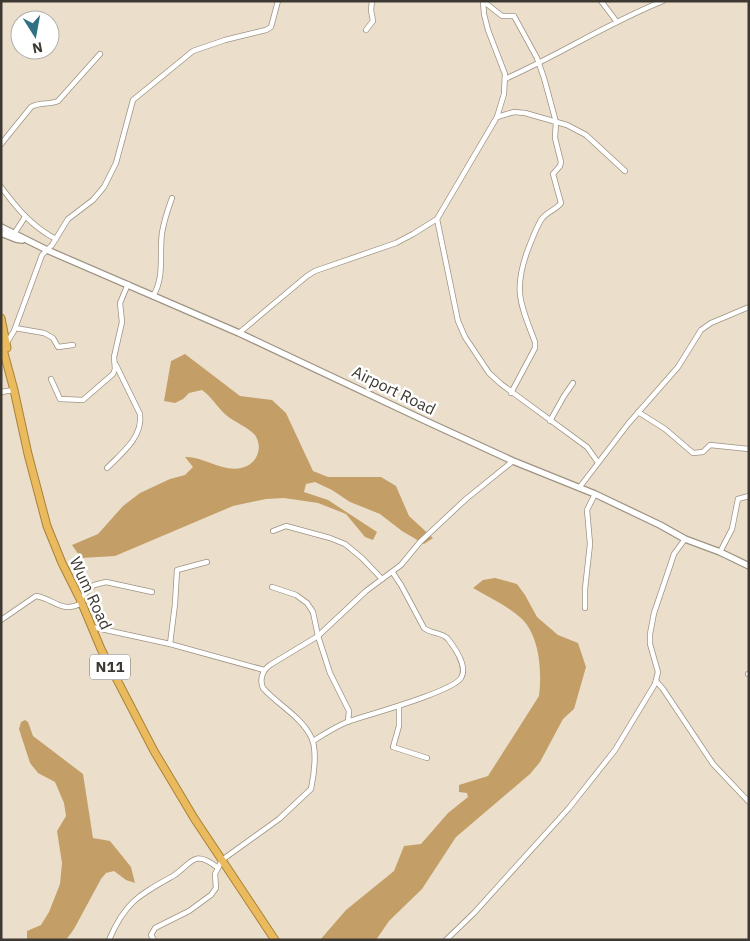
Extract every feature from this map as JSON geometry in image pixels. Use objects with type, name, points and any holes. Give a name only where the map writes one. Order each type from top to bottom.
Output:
[{"type":"highway","name":"Wum Road","points":[[1,318],[8,366],[28,454],[47,526],[62,563],[154,751],[194,818],[275,940]]},
{"type":"main road","name":"Airport Road","points":[[1,227],[47,250],[239,333],[514,461],[595,494],[685,539],[720,552],[749,566]]},
{"type":"main road","name":"Airport Road","points":[[1,233],[16,239],[26,240]]},
{"type":"street","points":[[4,343],[14,330],[42,255],[68,219],[93,200],[104,187],[116,163],[133,100],[193,51],[271,27],[278,1]]},
{"type":"street","points":[[366,30],[373,21],[372,1]]},
{"type":"street","points":[[239,333],[300,281],[315,271],[396,243],[437,219],[497,117],[504,94],[505,79],[486,22],[483,1],[502,16],[514,16],[539,64],[556,122],[555,138],[561,164],[553,174],[561,203],[545,214],[540,222],[522,268],[519,284],[520,298],[535,342],[535,348],[511,393]]},
{"type":"street","points":[[601,1],[616,22]]},
{"type":"street","points":[[505,79],[539,64],[616,22],[663,1]]},
{"type":"street","points":[[1,144],[31,107],[36,104],[50,104],[58,101],[100,54]]},
{"type":"street","points":[[497,117],[514,112],[525,113],[567,126],[586,135],[625,171]]},
{"type":"street","points":[[1,187],[25,217],[36,227],[56,238]]},
{"type":"street","points":[[153,296],[159,284],[162,233],[166,213],[172,198]]},
{"type":"street","points":[[14,234],[25,217]]},
{"type":"street","points":[[437,219],[458,320],[465,337],[489,373],[511,393],[587,447],[597,462]]},
{"type":"street","points":[[51,379],[60,400],[83,400],[114,374],[114,360],[122,322],[120,303],[128,284]]},
{"type":"street","points":[[578,488],[638,412],[678,367],[701,330],[712,323],[749,307]]},
{"type":"street","points":[[4,332],[14,330],[44,332],[53,338],[58,347],[73,345]]},
{"type":"street","points":[[107,468],[126,449],[138,433],[141,420],[140,414],[114,360]]},
{"type":"street","points":[[550,421],[573,383]]},
{"type":"street","points":[[1,392],[14,390]]},
{"type":"street","points":[[638,412],[664,428],[692,453],[703,452],[710,445],[749,449]]},
{"type":"street","points":[[154,940],[151,935],[155,928],[189,911],[215,891],[217,885],[215,874],[222,860],[279,819],[311,789],[314,779],[313,741],[305,728],[263,688],[261,682],[264,670],[318,636],[366,591],[401,565],[420,542],[466,499],[514,461]]},
{"type":"street","points":[[585,608],[584,589],[590,544],[587,510],[595,494]]},
{"type":"street","points":[[720,552],[732,529],[737,502],[740,497],[749,496]]},
{"type":"street","points":[[273,531],[286,526],[345,544],[362,558],[382,579]]},
{"type":"street","points":[[446,940],[474,913],[569,808],[615,750],[656,681],[658,672],[650,644],[654,613],[674,554],[685,539]]},
{"type":"street","points":[[170,644],[177,570],[207,562]]},
{"type":"street","points":[[313,741],[335,727],[399,706],[450,686],[460,678],[463,668],[462,662],[448,638],[424,628],[402,585],[393,572]]},
{"type":"street","points":[[1,620],[36,596],[64,608],[76,606],[94,585],[106,582],[152,592]]},
{"type":"street","points":[[272,587],[296,595],[307,602],[316,618],[318,636],[330,673],[349,711],[348,722]]},
{"type":"street","points":[[92,627],[170,644],[264,670]]},
{"type":"street","points":[[656,681],[713,764],[749,802]]},
{"type":"street","points":[[399,706],[399,726],[393,748],[427,758]]},
{"type":"street","points":[[109,940],[136,897],[177,873],[194,859],[207,859],[218,868]]},
{"type":"shaded area","points":[[185,354],[240,396],[272,400],[286,413],[313,471],[328,477],[381,477],[396,486],[409,516],[433,538],[424,544],[402,531],[380,514],[350,502],[315,482],[306,484],[304,492],[328,500],[377,532],[373,540],[365,537],[346,514],[318,503],[284,498],[266,499],[233,506],[115,556],[81,558],[72,545],[98,534],[123,506],[140,493],[170,479],[185,475],[193,467],[185,457],[192,457],[234,469],[251,464],[257,456],[259,446],[255,435],[249,429],[226,415],[202,390],[189,393],[175,403],[164,401],[171,361]]},
{"type":"shaded area","points":[[495,578],[517,584],[537,617],[558,635],[578,643],[586,667],[574,709],[563,719],[540,762],[530,774],[456,837],[422,889],[389,921],[376,940],[320,940],[346,910],[394,871],[404,846],[421,844],[448,813],[468,797],[467,793],[459,792],[459,785],[488,776],[539,696],[540,666],[533,635],[528,626],[522,619],[499,602],[473,588],[483,580]]},
{"type":"shaded area","points":[[25,720],[28,722],[33,736],[83,774],[93,838],[110,841],[131,867],[135,883],[126,880],[114,871],[106,873],[66,940],[27,940],[27,931],[41,925],[49,912],[60,884],[62,863],[57,831],[66,816],[64,803],[55,782],[38,773],[30,763],[19,729],[21,722]]}]
